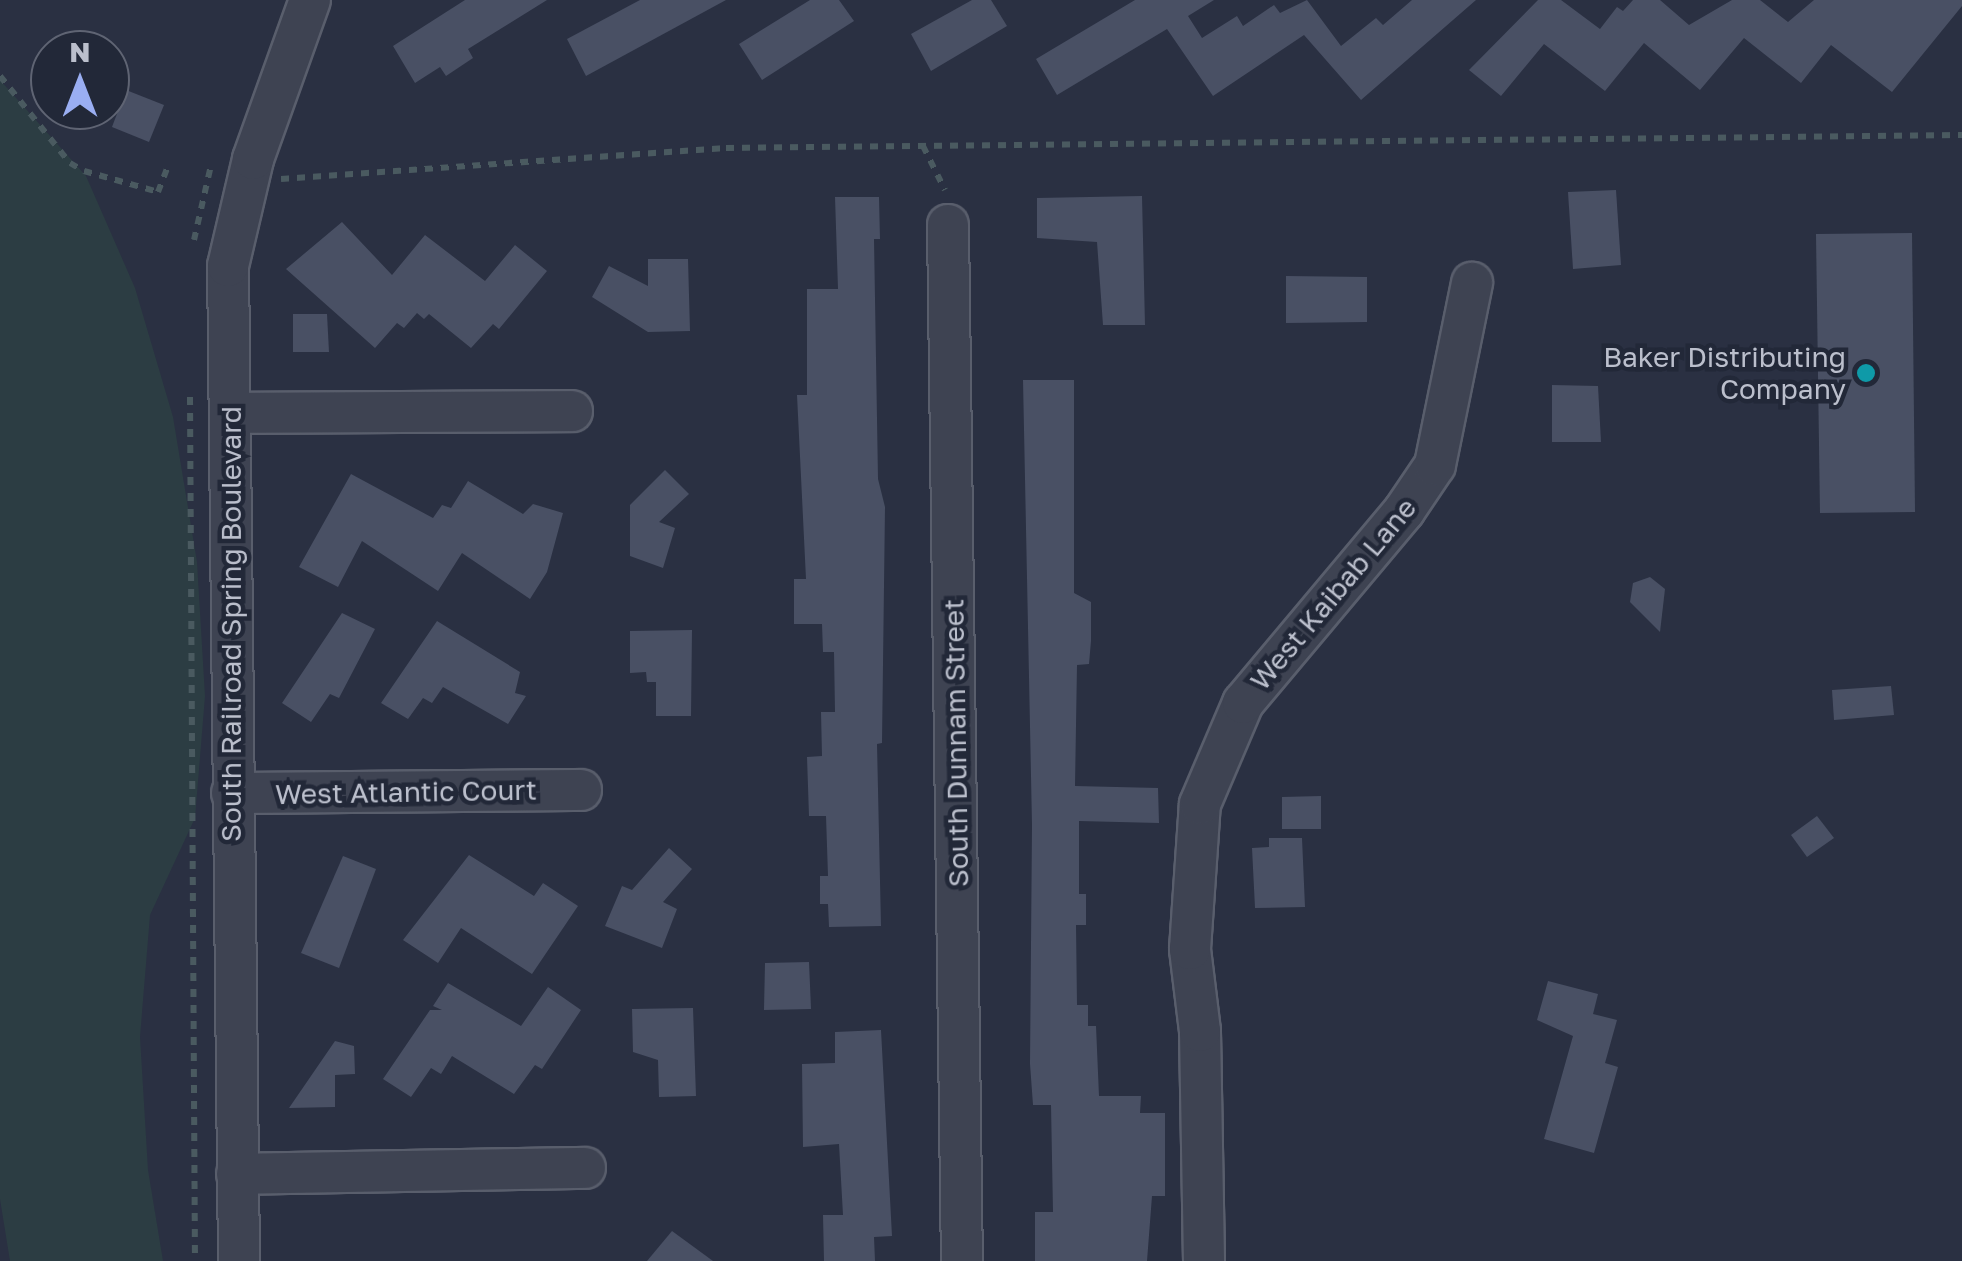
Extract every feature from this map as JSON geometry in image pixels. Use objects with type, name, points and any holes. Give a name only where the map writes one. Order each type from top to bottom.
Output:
[{"type":"street","name":"South Railroad Spring Boulevard","points":[[238,1261],[228,266],[237,221],[310,0]]},
{"type":"street","name":"South Dunnam Street","points":[[948,226],[962,1261]]},
{"type":"street","name":"West Kaibab Lane","points":[[1204,1261],[1200,1031],[1190,948],[1200,804],[1243,703],[1404,511],[1435,465],[1472,284]]},
{"type":"street","points":[[230,413],[572,411]]},
{"type":"street","name":"West Atlantic Court","points":[[232,793],[581,790]]},
{"type":"street","points":[[237,1174],[585,1168]]},
{"type":"path","points":[[0,76],[70,163],[84,171],[158,192],[169,162]]},
{"type":"path","points":[[275,179],[726,148],[1962,135]]},
{"type":"path","points":[[923,146],[948,197],[948,226]]},
{"type":"shaded area","points":[[0,80],[30,113],[30,130],[45,130],[86,176],[135,288],[173,417],[197,562],[205,696],[195,818],[150,915],[140,1037],[148,1170],[163,1261],[10,1261],[0,1199]]},
{"type":"building","points":[[465,0],[547,0],[468,49],[473,58],[446,76],[440,67],[415,83],[393,46]]},
{"type":"building","points":[[640,0],[726,0],[586,76],[567,39]]},
{"type":"building","points":[[810,0],[839,0],[854,21],[762,80],[739,44]]},
{"type":"building","points":[[972,0],[991,0],[1007,26],[931,71],[911,34]]},
{"type":"building","points":[[1135,0],[1214,0],[1188,16],[1202,38],[1237,16],[1243,26],[1274,5],[1280,13],[1307,0],[1341,46],[1376,18],[1383,25],[1412,0],[1476,0],[1361,100],[1304,35],[1213,96],[1167,29],[1057,95],[1036,59]]},
{"type":"building","points":[[1538,0],[1561,0],[1600,29],[1617,7],[1623,11],[1633,0],[1660,0],[1689,25],[1732,0],[1760,0],[1788,22],[1814,0],[1962,0],[1962,6],[1892,92],[1831,45],[1801,83],[1744,38],[1700,90],[1644,43],[1605,91],[1544,44],[1501,96],[1469,70]]},
{"type":"building","points":[[130,92],[164,105],[149,142],[119,130],[130,130]]},
{"type":"building","points":[[1616,190],[1621,265],[1573,269],[1568,192]]},
{"type":"building","points":[[1142,196],[1145,325],[1103,325],[1097,242],[1037,238],[1037,198]]},
{"type":"building","points":[[835,197],[879,197],[880,239],[874,239],[878,479],[885,507],[882,743],[877,744],[881,926],[829,927],[828,904],[820,904],[820,876],[828,876],[826,816],[809,816],[807,757],[822,756],[821,712],[835,712],[834,652],[823,652],[822,624],[794,624],[794,579],[806,579],[797,395],[807,395],[807,289],[838,289]]},
{"type":"building","points":[[342,222],[392,275],[425,235],[485,281],[515,245],[547,271],[499,329],[493,324],[471,348],[429,314],[424,319],[417,313],[404,328],[397,323],[375,348],[286,269]]},
{"type":"building","name":"Baker Distributing Company","points":[[1912,233],[1915,512],[1820,513],[1816,234]]},
{"type":"building","points":[[648,259],[688,259],[690,331],[648,332],[592,297],[609,266],[648,286]]},
{"type":"building","points":[[1286,276],[1367,277],[1367,322],[1286,323]]},
{"type":"building","points":[[293,314],[327,314],[329,352],[293,352]]},
{"type":"building","points":[[1023,380],[1074,380],[1074,593],[1091,602],[1089,664],[1077,665],[1075,786],[1158,788],[1159,823],[1079,821],[1079,894],[1086,894],[1086,925],[1076,925],[1077,1005],[1088,1005],[1088,1026],[1096,1026],[1099,1096],[1141,1096],[1140,1113],[1165,1113],[1165,1196],[1152,1196],[1147,1261],[1035,1261],[1035,1212],[1053,1212],[1051,1105],[1033,1105],[1030,1064],[1032,825]]},
{"type":"building","points":[[1552,385],[1598,386],[1601,442],[1552,442]]},
{"type":"building","points":[[665,470],[689,494],[659,522],[675,528],[663,568],[630,556],[630,505]]},
{"type":"building","points":[[351,474],[433,518],[442,505],[451,508],[468,481],[523,514],[533,504],[563,513],[547,572],[530,599],[462,553],[438,591],[362,541],[338,587],[299,567]]},
{"type":"building","points":[[1650,577],[1665,589],[1660,632],[1630,602],[1633,583]]},
{"type":"building","points":[[342,613],[375,629],[339,698],[330,694],[311,722],[282,703]]},
{"type":"building","points":[[437,621],[520,672],[515,693],[526,696],[508,724],[443,687],[432,703],[423,698],[408,719],[381,703]]},
{"type":"building","points":[[692,630],[691,716],[656,716],[656,682],[647,682],[646,672],[630,673],[630,631]]},
{"type":"building","points":[[1891,686],[1894,715],[1834,720],[1832,690]]},
{"type":"building","points":[[1321,796],[1321,829],[1282,829],[1282,797]]},
{"type":"building","points":[[1817,816],[1834,838],[1807,857],[1791,835]]},
{"type":"building","points":[[1269,838],[1302,838],[1305,907],[1255,908],[1252,848],[1269,847]]},
{"type":"building","points":[[669,848],[692,869],[663,902],[677,909],[662,948],[605,926],[622,886],[632,890]]},
{"type":"building","points":[[469,855],[534,896],[543,883],[578,906],[532,974],[461,928],[438,963],[403,940]]},
{"type":"building","points":[[343,856],[376,869],[339,968],[301,953]]},
{"type":"building","points":[[809,962],[811,1009],[764,1010],[765,963]]},
{"type":"building","points":[[1548,981],[1598,994],[1593,1014],[1617,1020],[1605,1063],[1618,1067],[1594,1153],[1544,1139],[1573,1036],[1537,1020]]},
{"type":"building","points":[[448,983],[521,1026],[548,987],[581,1010],[542,1069],[535,1065],[514,1094],[452,1056],[441,1074],[431,1068],[411,1097],[383,1079],[430,1010],[442,1010],[433,1006]]},
{"type":"building","points":[[693,1008],[696,1096],[659,1097],[658,1060],[633,1052],[632,1009]]},
{"type":"building","points":[[881,1030],[892,1236],[874,1237],[875,1261],[824,1261],[823,1215],[843,1215],[839,1144],[803,1147],[802,1064],[835,1063],[835,1032]]},
{"type":"building","points":[[335,1041],[354,1046],[355,1074],[335,1075],[335,1107],[289,1108]]},
{"type":"building","points":[[672,1231],[713,1261],[647,1261]]},
{"type":"place","name":"Baker Distributing Company","points":[[1866,373]]}]
